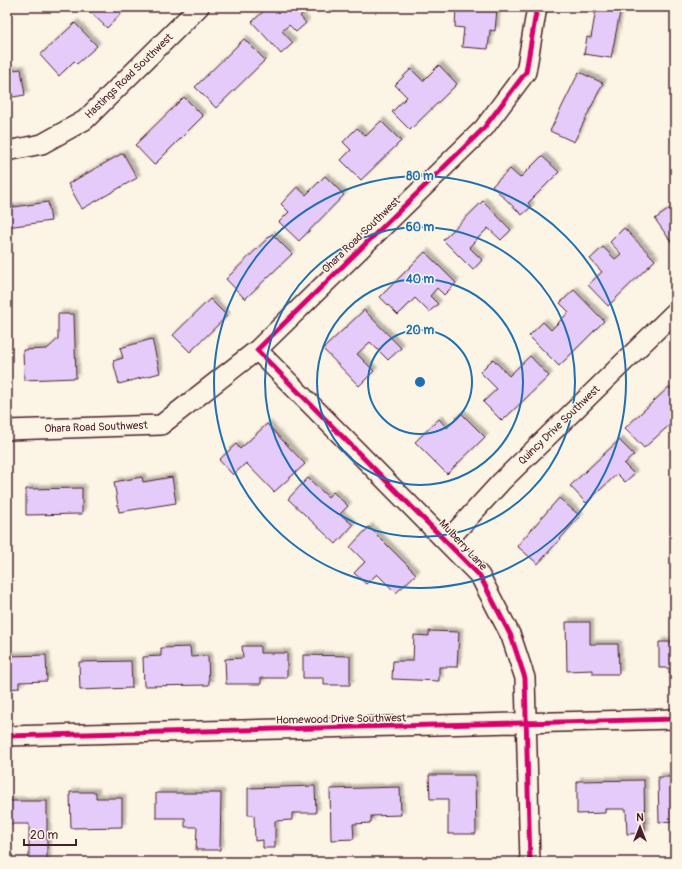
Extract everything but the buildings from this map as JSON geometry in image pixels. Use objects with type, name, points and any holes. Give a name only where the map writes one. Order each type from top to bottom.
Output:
[{"type":"street","name":"Hastings Road Southwest","points":[[7,151],[42,144],[85,120],[199,7]]},
{"type":"street","name":"Ohara Road Southwest","points":[[7,430],[161,425],[258,350],[484,128],[526,72],[537,7]]},
{"type":"street","name":"Quincy Drive Southwest","points":[[446,541],[501,482],[675,312]]},
{"type":"street","name":"Mulberry Lane","points":[[258,350],[480,576],[511,636],[525,678],[530,862]]},
{"type":"street","name":"Homewood Drive Southwest","points":[[7,736],[526,724],[675,719]]},
{"type":"cycle path","points":[[530,862],[525,678],[511,636],[480,576],[257,350],[484,128],[526,72],[537,7]]},
{"type":"cycle path","points":[[7,736],[675,719]]}]
